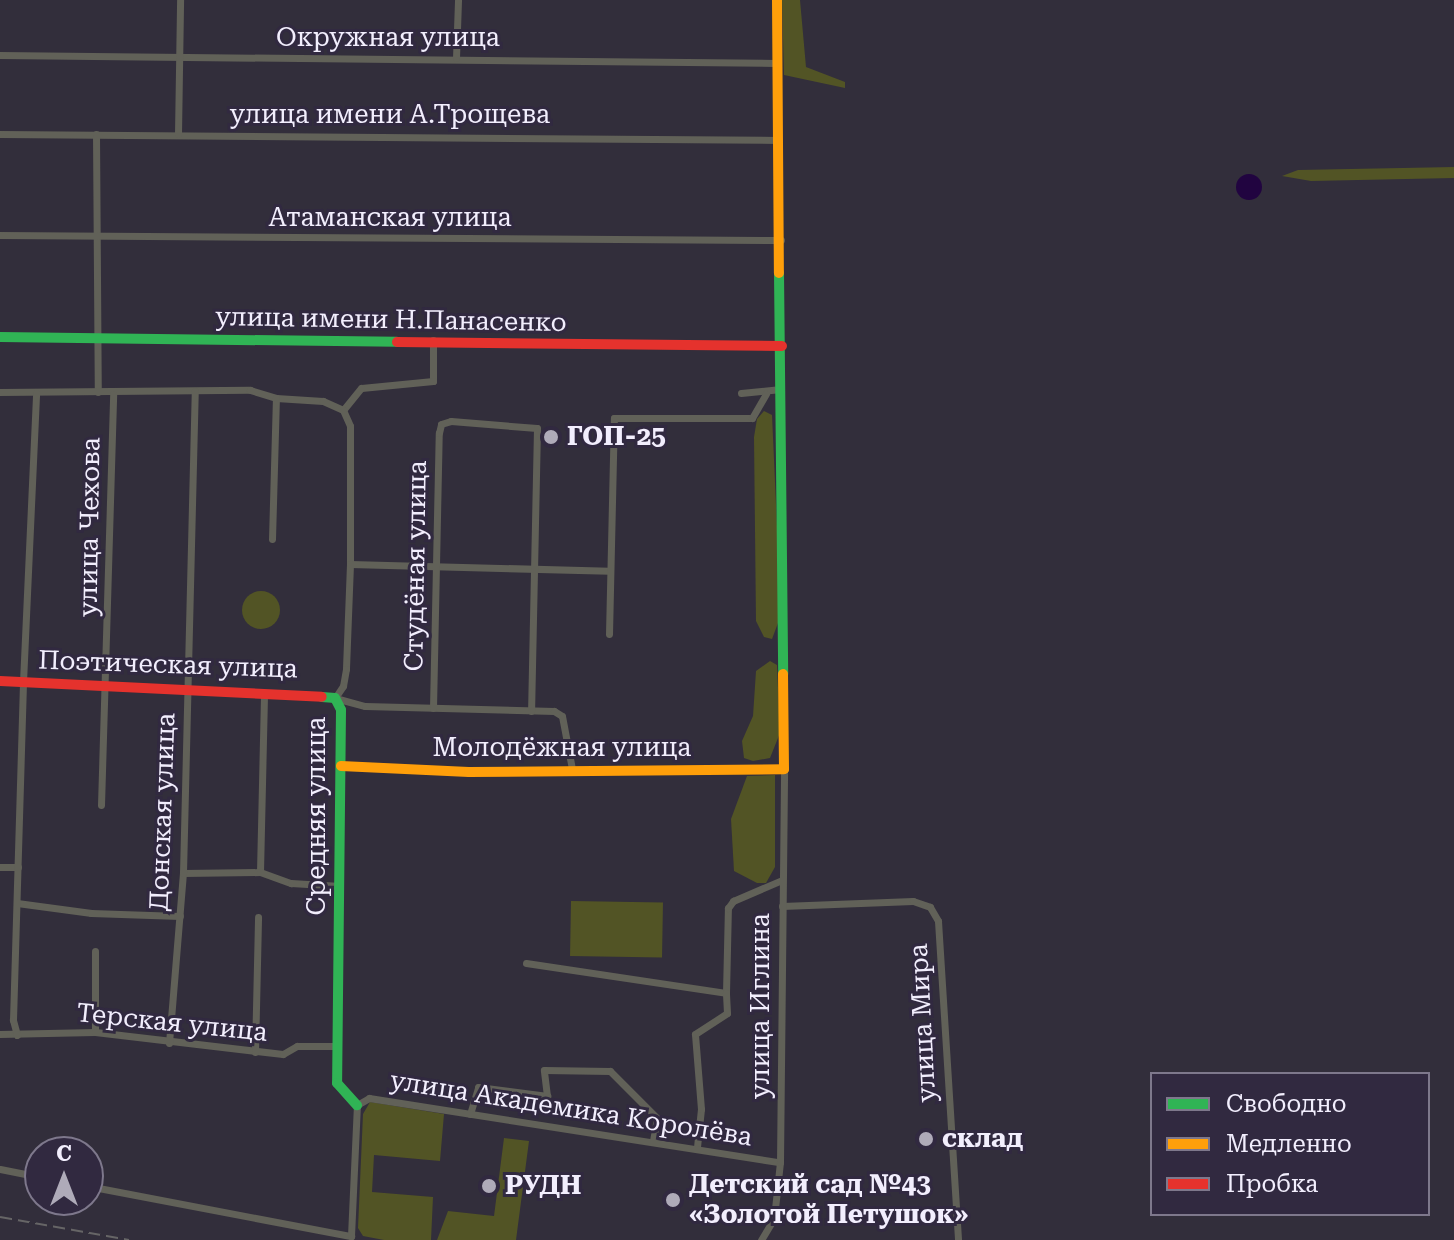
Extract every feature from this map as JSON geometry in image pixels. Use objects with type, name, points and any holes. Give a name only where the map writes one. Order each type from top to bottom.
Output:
[{"type":"street","points":[[178,134],[180,0]]},
{"type":"street","points":[[456,58],[458,0]]},
{"type":"street","points":[[777,0],[783,388],[784,769]]},
{"type":"street","name":"Окружная улица","points":[[0,55],[776,63]]},
{"type":"street","name":"улица имени А.Трощева","points":[[0,134],[779,140]]},
{"type":"street","points":[[96,134],[94,338],[98,392]]},
{"type":"street","name":"Атаманская улица","points":[[0,235],[781,240]]},
{"type":"street","name":"улица имени Н.Панасенко","points":[[0,337],[782,346]]},
{"type":"street","points":[[0,392],[113,394],[195,391],[323,401],[343,410],[361,388],[433,381],[433,340]]},
{"type":"street","points":[[741,393],[766,394],[783,388]]},
{"type":"street","name":"Донская улица","points":[[169,1043],[183,873],[195,391]]},
{"type":"street","points":[[17,1035],[13,1020],[23,682],[36,393]]},
{"type":"street","name":"улица Чехова","points":[[101,805],[113,394]]},
{"type":"street","points":[[609,634],[614,418],[752,418],[766,394]]},
{"type":"street","points":[[272,539],[272,409],[275,396]]},
{"type":"street","name":"Средняя улица","points":[[343,410],[350,426],[350,564],[346,669],[335,698],[341,710],[337,1046],[339,1090],[357,1105]]},
{"type":"street","name":"Студёная улица","points":[[433,708],[441,424],[537,428],[533,569]]},
{"type":"street","points":[[350,564],[609,571]]},
{"type":"street","points":[[531,711],[533,569]]},
{"type":"street","name":"Поэтическая улица","points":[[0,681],[264,691],[335,698]]},
{"type":"street","points":[[260,872],[264,691]]},
{"type":"street","points":[[335,698],[365,706],[531,711],[562,716],[572,769]]},
{"type":"street","name":"Молодёжная улица","points":[[341,766],[784,769]]},
{"type":"street","name":"улица Иглина","points":[[761,1240],[774,1218],[780,1162],[784,769]]},
{"type":"street","points":[[0,867],[18,867]]},
{"type":"street","points":[[183,873],[260,872],[291,883],[340,886]]},
{"type":"street","points":[[697,1147],[701,1109],[695,1034],[727,1013],[728,908],[733,901],[782,880]]},
{"type":"street","name":"улица Мира","points":[[782,906],[913,901],[930,907],[938,921],[958,1240]]},
{"type":"street","points":[[17,903],[91,913],[180,916]]},
{"type":"street","points":[[255,1052],[258,917]]},
{"type":"street","points":[[95,951],[95,1032]]},
{"type":"street","points":[[526,963],[726,993]]},
{"type":"street","name":"Терская улица","points":[[0,1034],[95,1032],[255,1052],[337,1046]]},
{"type":"street","points":[[470,1114],[478,1087],[547,1096],[544,1070],[610,1071],[657,1118],[653,1141]]},
{"type":"street","name":"улица Академика Королёва","points":[[357,1105],[369,1098],[780,1162]]},
{"type":"street","points":[[104,1189],[352,1238],[357,1105]]},
{"type":"street","points":[[0,1169],[24,1174]]},
{"type":"green space","points":[[782,0],[800,0],[806,67],[845,82],[845,88],[784,75]]},
{"type":"green space","points":[[1454,167],[1454,178],[1311,181],[1282,176],[1298,170]]},
{"type":"green space","points":[[764,411],[772,415],[781,615],[772,639],[764,637],[756,621],[754,437],[757,419]]},
{"type":"green space","points":[[261,591],[274,597],[280,610],[274,623],[261,629],[248,623],[242,610],[248,597]]},
{"type":"green space","points":[[770,661],[777,665],[780,733],[770,758],[753,761],[744,758],[742,741],[753,716],[756,671]]},
{"type":"green space","points":[[775,775],[775,867],[766,883],[757,883],[734,871],[731,819],[747,776]]},
{"type":"green space","points":[[571,901],[663,903],[662,958],[570,956]]},
{"type":"green space","points":[[370,1102],[444,1114],[440,1161],[374,1155],[372,1192],[433,1197],[431,1240],[384,1240],[363,1236],[358,1228],[363,1114]]},
{"type":"green space","points":[[504,1138],[529,1141],[516,1240],[437,1240],[448,1211],[494,1216]]},
{"type":"shaded area","points":[[1249,174],[1258,178],[1262,187],[1258,196],[1249,200],[1240,196],[1236,187],[1240,178]]},
{"type":"railway","points":[[0,1217],[129,1240]]},
{"type":"traffic: fast","points":[[779,273],[783,674]]},
{"type":"traffic: fast","points":[[0,337],[397,342]]},
{"type":"traffic: fast","points":[[322,697],[335,698],[341,710],[337,1083],[357,1105]]},
{"type":"traffic: slow","points":[[777,0],[779,273]]},
{"type":"traffic: slow","points":[[341,766],[469,772],[784,769],[783,674]]},
{"type":"traffic: jam","points":[[397,342],[782,346]]},
{"type":"traffic: jam","points":[[0,681],[322,697]]},
{"type":"place","name":"ГОП-25","points":[[551,437]]},
{"type":"place","name":"склад","points":[[926,1139]]},
{"type":"place","name":"РУДН","points":[[489,1186]]},
{"type":"place","name":"Детский сад №43 «Золотой Петушок»","points":[[673,1200]]}]
